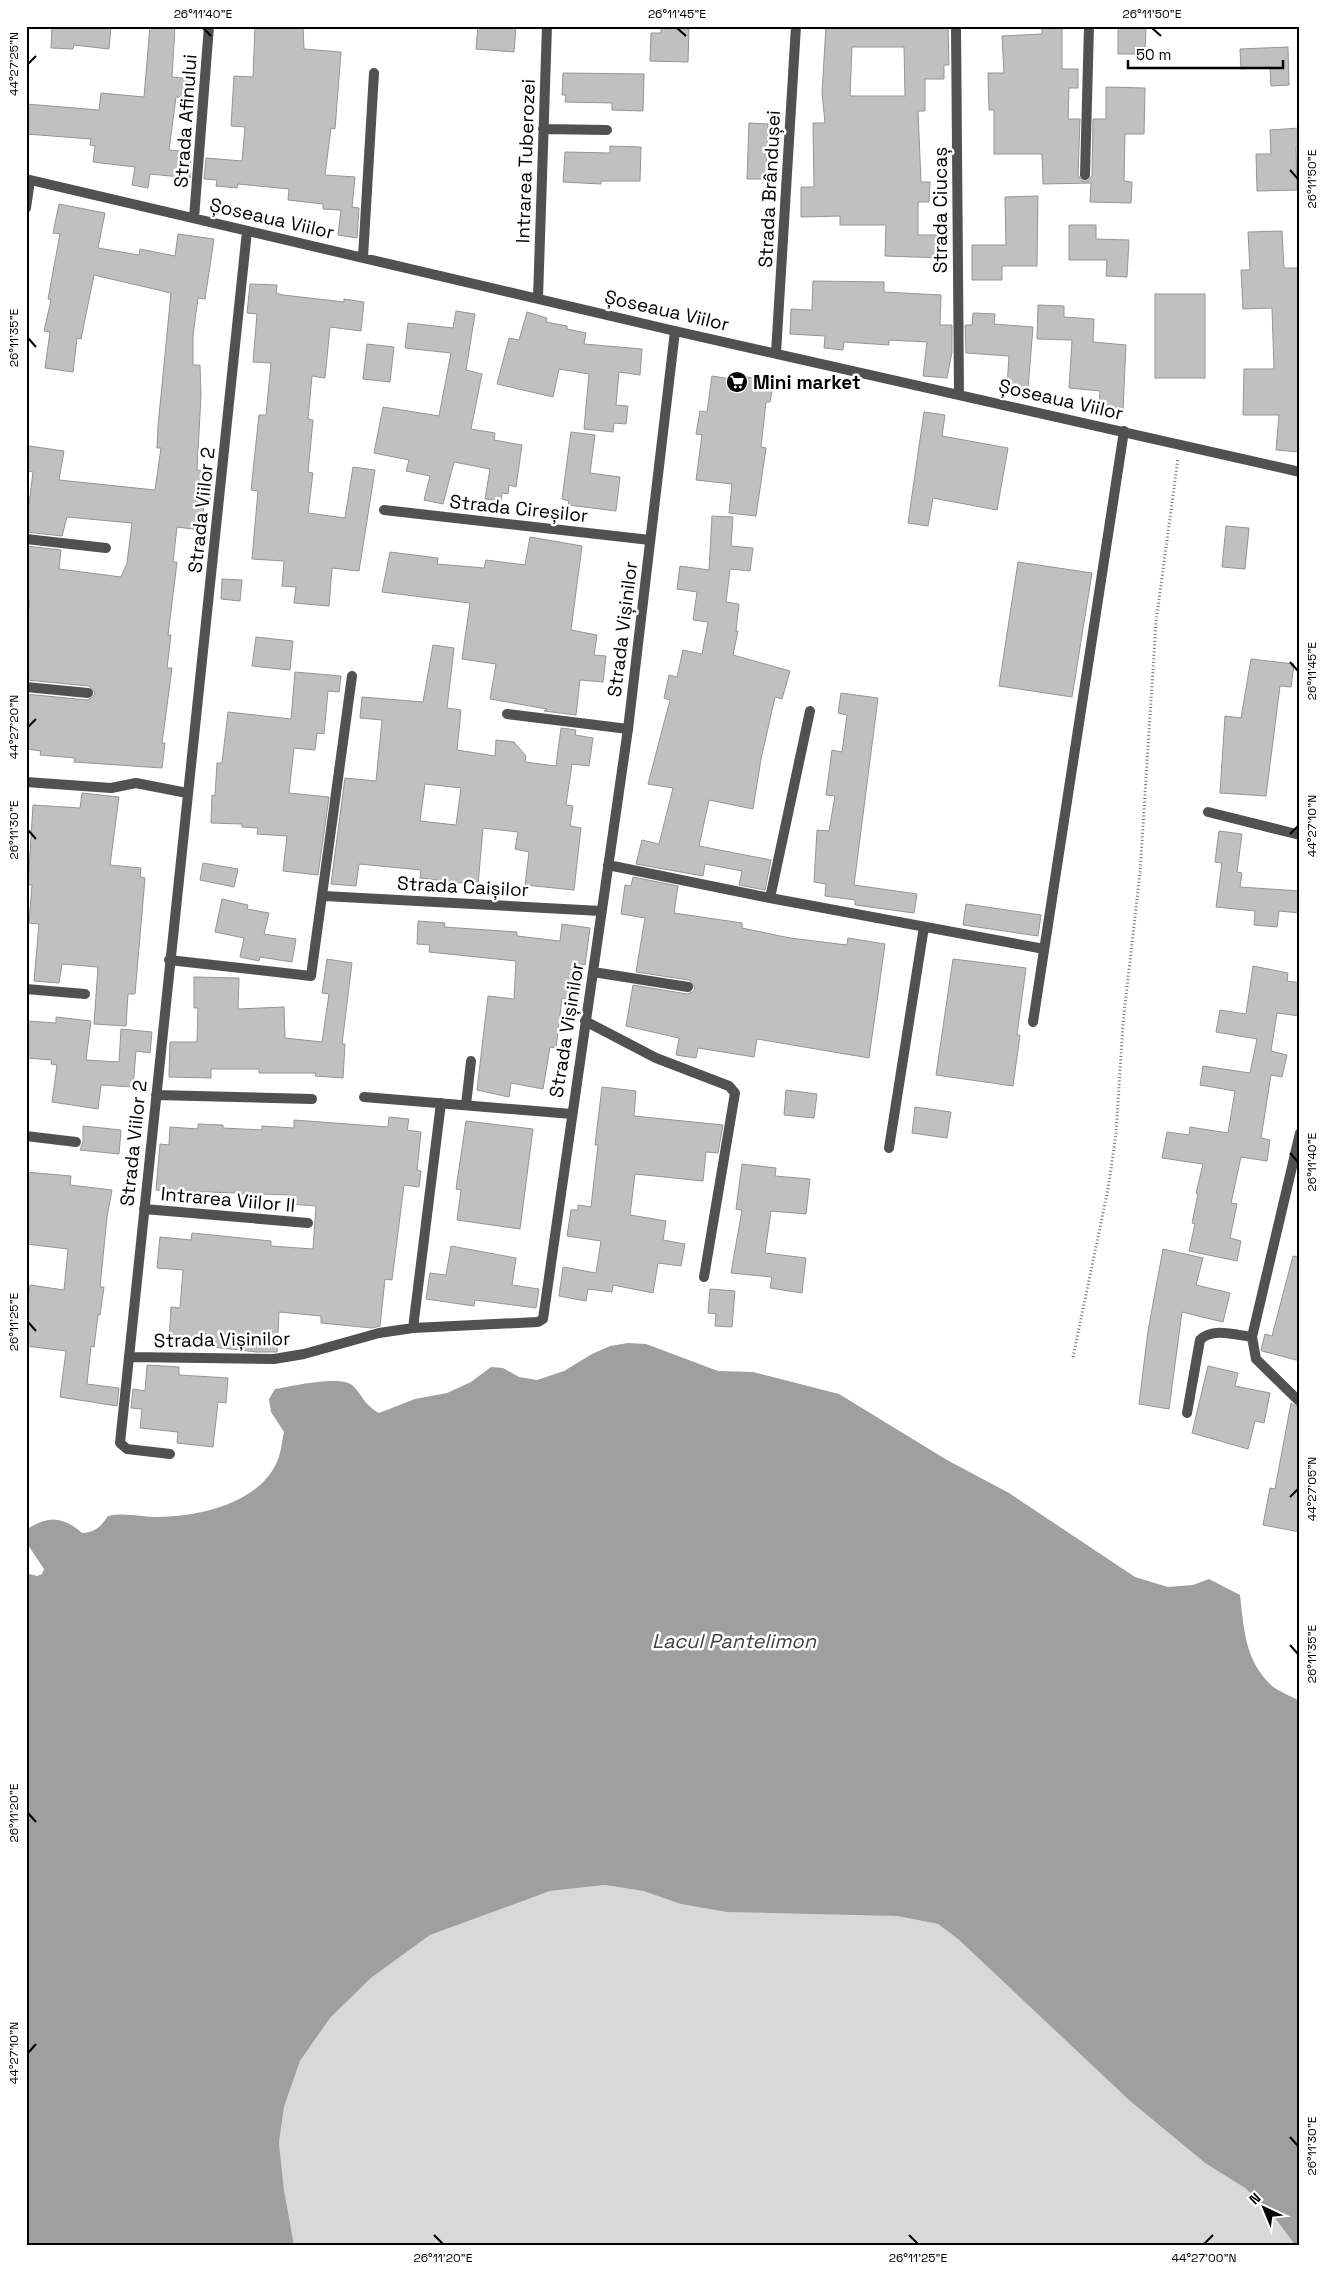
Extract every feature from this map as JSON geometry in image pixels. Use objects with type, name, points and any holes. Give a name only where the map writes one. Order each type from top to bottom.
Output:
[{"type":"street","name":"Strada Afinului","points":[[194,218],[209,26]]},
{"type":"street","name":"Intrarea Tuberozei","points":[[538,298],[547,26]]},
{"type":"street","name":"Strada Brândușei","points":[[776,353],[796,26]]},
{"type":"street","name":"Strada Ciucaș","points":[[956,26],[959,394]]},
{"type":"street","points":[[1085,175],[1089,26]]},
{"type":"street","points":[[363,257],[374,73]]},
{"type":"street","points":[[544,129],[607,130]]},
{"type":"street","name":"Șoseaua Viilor","points":[[28,179],[675,331],[1300,472]]},
{"type":"street","points":[[26,208],[28,179]]},
{"type":"street","name":"Strada Viilor 2","points":[[170,1454],[127,1449],[120,1443],[169,960],[226,442],[247,231]]},
{"type":"street","name":"Strada Vișinilor","points":[[130,1357],[274,1359],[304,1354],[379,1333],[412,1328],[538,1322],[543,1318],[628,729],[675,331]]},
{"type":"street","points":[[1033,1022],[1089,671],[1124,431]]},
{"type":"street","name":"Strada Cireșilor","points":[[384,510],[650,540]]},
{"type":"street","points":[[26,539],[106,548]]},
{"type":"street","points":[[169,960],[311,976],[324,896],[352,676]]},
{"type":"street","points":[[26,687],[88,693]]},
{"type":"street","points":[[770,898],[810,711]]},
{"type":"street","points":[[507,714],[628,729]]},
{"type":"street","points":[[26,782],[111,788],[136,783],[187,793]]},
{"type":"street","points":[[1208,812],[1300,835]]},
{"type":"street","points":[[608,865],[770,898],[1044,949]]},
{"type":"street","name":"Strada Caișilor","points":[[324,896],[601,911]]},
{"type":"street","points":[[890,1148],[924,927]]},
{"type":"street","points":[[593,972],[688,987]]},
{"type":"street","points":[[26,988],[86,994]]},
{"type":"street","points":[[585,1021],[656,1058],[729,1086],[734,1093],[704,1277]]},
{"type":"street","points":[[466,1105],[471,1061]]},
{"type":"street","points":[[156,1095],[312,1099]]},
{"type":"street","points":[[364,1097],[572,1114]]},
{"type":"street","points":[[412,1328],[440,1103]]},
{"type":"street","points":[[1300,1133],[1252,1337],[1256,1359],[1300,1402]]},
{"type":"street","points":[[26,1136],[76,1142]]},
{"type":"street","name":"Intrarea Viilor II","points":[[144,1209],[308,1223]]},
{"type":"street","points":[[1187,1413],[1200,1340],[1205,1334],[1252,1337]]},
{"type":"path","points":[[1073,1357],[1108,1189],[1116,1134],[1123,1023],[1140,873],[1156,622],[1170,509],[1181,444]]},
{"type":"shaded area","points":[[605,1885],[643,1891],[681,1904],[897,1916],[938,1924],[958,1939],[1130,2101],[1205,2163],[1245,2188],[1269,2210],[1295,2245],[294,2245],[284,2190],[279,2143],[284,2107],[300,2061],[330,2018],[371,1978],[430,1935],[550,1891]]},
{"type":"water","name":"Lacul Pantelimon","points":[[628,1343],[646,1344],[718,1371],[753,1372],[839,1394],[947,1460],[1009,1493],[1135,1577],[1168,1587],[1193,1585],[1209,1579],[1240,1595],[1247,1644],[1256,1666],[1272,1686],[1300,1701],[1300,2245],[1295,2245],[1269,2210],[1245,2188],[1205,2163],[1130,2101],[958,1939],[938,1924],[897,1916],[727,1912],[681,1904],[643,1891],[605,1885],[550,1891],[430,1935],[371,1978],[330,2018],[300,2061],[284,2107],[279,2143],[284,2190],[294,2245],[26,2245],[26,1573],[37,1576],[42,1574],[44,1569],[26,1542],[29,1528],[43,1521],[56,1520],[69,1524],[82,1533],[87,1533],[97,1528],[108,1516],[158,1517],[191,1514],[226,1505],[242,1497],[257,1488],[268,1476],[280,1455],[284,1432],[271,1412],[269,1399],[275,1389],[315,1382],[346,1382],[352,1385],[369,1406],[379,1413],[415,1399],[447,1393],[471,1382],[491,1367],[503,1368],[519,1377],[537,1380],[564,1371],[592,1354],[610,1346]]},
{"type":"building","points":[[52,26],[111,26],[109,49],[74,45],[73,49],[51,48]]},
{"type":"building","points":[[150,26],[175,26],[172,77],[191,79],[189,98],[176,97],[169,150],[191,152],[190,178],[150,174],[148,188],[132,185],[135,167],[93,162],[95,146],[90,145],[91,139],[26,134],[26,104],[99,110],[101,93],[144,97]]},
{"type":"building","points":[[255,26],[303,26],[304,49],[341,52],[335,129],[331,128],[325,175],[355,177],[352,207],[359,208],[357,238],[338,235],[341,210],[323,209],[323,204],[288,200],[289,189],[238,184],[237,188],[216,186],[217,180],[204,179],[206,158],[242,161],[245,127],[231,126],[234,76],[253,77]]},
{"type":"building","points":[[478,26],[516,27],[514,52],[476,49]]},
{"type":"building","points":[[661,26],[689,26],[688,62],[650,61],[651,33],[661,33]]},
{"type":"building","points":[[826,26],[948,26],[949,65],[944,65],[944,79],[925,79],[925,111],[918,111],[921,182],[930,182],[929,202],[918,202],[918,235],[943,235],[943,258],[885,256],[886,225],[840,225],[840,216],[801,217],[801,187],[814,187],[813,123],[825,123],[822,93]],"holes":[[[852,47],[904,47],[905,96],[850,96]]]},
{"type":"building","points":[[1042,26],[1062,26],[1062,69],[1078,69],[1078,88],[1069,88],[1068,119],[1080,119],[1078,175],[1082,181],[1088,181],[1092,176],[1093,119],[1106,119],[1106,87],[1145,88],[1144,134],[1125,134],[1124,181],[1132,182],[1131,203],[1090,202],[1091,183],[1043,184],[1042,154],[994,154],[994,110],[989,110],[988,73],[1004,73],[1002,36],[1042,34]]},
{"type":"building","points":[[1118,26],[1146,26],[1145,54],[1118,54]]},
{"type":"building","points":[[1288,47],[1289,85],[1271,86],[1270,67],[1241,69],[1240,49]]},
{"type":"building","points":[[563,73],[644,74],[643,111],[612,110],[612,103],[565,102],[566,95],[562,95]]},
{"type":"building","points":[[749,123],[768,124],[766,179],[747,179]]},
{"type":"building","points":[[1300,128],[1300,147],[1296,147],[1297,190],[1257,191],[1256,154],[1271,154],[1270,130]]},
{"type":"building","points":[[610,146],[641,147],[640,181],[601,181],[601,184],[563,182],[565,152],[610,153]]},
{"type":"building","points":[[1038,196],[1037,266],[1002,266],[1002,280],[972,280],[972,245],[1006,245],[1005,197]]},
{"type":"building","points":[[59,204],[105,213],[98,248],[139,255],[140,249],[175,256],[178,234],[214,239],[205,299],[198,298],[193,335],[193,365],[200,365],[201,395],[197,470],[213,472],[210,501],[205,500],[200,530],[177,527],[173,562],[177,562],[168,635],[171,635],[167,668],[172,668],[162,743],[165,743],[162,768],[74,762],[75,758],[40,755],[41,751],[26,749],[26,694],[87,700],[93,697],[95,693],[89,686],[26,680],[26,626],[30,601],[26,601],[26,546],[61,550],[59,569],[121,577],[127,563],[132,523],[67,517],[62,536],[26,532],[26,503],[29,504],[33,472],[26,471],[29,446],[64,451],[59,480],[155,490],[161,448],[157,448],[158,426],[171,293],[94,275],[81,339],[77,338],[73,372],[45,368],[50,332],[44,331],[51,300],[48,299],[60,234],[53,233]]},
{"type":"building","points":[[1069,225],[1096,225],[1096,239],[1129,240],[1127,277],[1106,276],[1107,260],[1069,260]]},
{"type":"building","points":[[1282,231],[1284,268],[1300,268],[1300,452],[1276,450],[1279,415],[1243,415],[1244,369],[1274,369],[1272,308],[1243,309],[1241,270],[1250,270],[1248,232]]},
{"type":"building","points":[[813,281],[884,282],[884,292],[941,295],[940,325],[952,325],[952,352],[947,378],[923,376],[927,342],[889,340],[889,345],[844,342],[843,350],[824,348],[825,336],[790,334],[791,309],[812,310]]},
{"type":"building","points":[[250,284],[277,285],[276,293],[283,295],[344,302],[344,299],[364,302],[361,331],[330,327],[325,378],[312,376],[308,419],[313,420],[308,472],[313,473],[308,513],[345,518],[353,467],[375,470],[359,571],[332,568],[329,606],[294,603],[296,587],[282,586],[284,561],[252,559],[258,491],[251,490],[259,415],[266,415],[271,363],[253,362],[257,314],[247,313]]},
{"type":"building","points":[[1155,294],[1205,294],[1205,378],[1155,378]]},
{"type":"building","points":[[1038,305],[1064,306],[1064,317],[1094,319],[1093,342],[1126,345],[1123,410],[1099,409],[1100,391],[1069,388],[1072,340],[1037,339]]},
{"type":"building","points":[[456,311],[475,314],[466,370],[482,374],[471,429],[495,433],[494,440],[522,445],[516,487],[509,485],[508,494],[502,493],[501,501],[485,499],[490,469],[454,462],[443,504],[424,500],[430,476],[406,471],[409,460],[374,453],[383,407],[439,416],[451,353],[405,348],[408,323],[453,328]]},
{"type":"building","points":[[527,312],[547,318],[546,322],[567,326],[567,329],[586,333],[584,344],[642,349],[640,375],[619,372],[616,405],[628,406],[626,424],[614,423],[613,432],[584,429],[589,374],[559,369],[553,397],[497,384],[509,338],[519,340]]},
{"type":"building","points":[[973,313],[995,314],[994,324],[1033,327],[1028,388],[1007,386],[1009,356],[966,353],[965,325],[972,325]]},
{"type":"building","points":[[367,344],[394,347],[390,382],[363,379]]},
{"type":"building","points":[[712,376],[738,380],[739,376],[774,381],[770,402],[766,402],[761,447],[766,448],[756,516],[729,513],[732,484],[696,480],[702,435],[696,434],[700,411],[707,412]]},
{"type":"building","points":[[924,412],[945,415],[942,436],[1008,448],[997,510],[933,498],[928,526],[908,523]]},
{"type":"building","points":[[571,432],[595,435],[590,473],[620,477],[616,511],[568,505],[569,501],[562,499]]},
{"type":"building","points":[[712,516],[733,517],[731,546],[753,548],[750,571],[730,569],[726,602],[739,604],[736,631],[738,631],[733,655],[790,671],[782,699],[775,697],[761,759],[753,809],[709,800],[699,846],[771,860],[765,890],[739,885],[742,871],[705,864],[703,876],[636,864],[642,840],[659,844],[673,788],[648,784],[670,700],[664,698],[669,675],[677,677],[683,650],[702,654],[708,622],[693,620],[697,592],[677,589],[680,566],[709,570]]},
{"type":"building","points":[[1226,526],[1249,528],[1245,569],[1222,567]]},
{"type":"building","points":[[530,537],[582,546],[571,630],[597,635],[594,655],[606,656],[603,682],[580,680],[576,715],[544,711],[547,709],[490,699],[496,664],[462,659],[470,603],[382,592],[390,552],[438,558],[437,564],[484,568],[486,560],[525,565]]},
{"type":"building","points":[[1018,562],[1092,573],[1072,697],[999,686]]},
{"type":"building","points":[[222,579],[242,580],[240,601],[221,599]]},
{"type":"building","points":[[256,637],[293,641],[290,670],[252,666]]},
{"type":"building","points":[[433,645],[454,648],[447,708],[461,710],[457,750],[495,756],[496,740],[514,742],[526,756],[525,762],[556,766],[561,728],[576,730],[575,735],[593,738],[589,766],[572,764],[566,805],[573,806],[570,826],[581,828],[574,890],[525,885],[529,852],[515,849],[518,832],[483,828],[478,885],[420,878],[421,870],[359,864],[356,886],[331,884],[345,778],[376,781],[382,720],[360,718],[362,697],[423,702]],"holes":[[[425,784],[461,788],[456,825],[420,821]]]},
{"type":"building","points":[[1251,659],[1294,664],[1291,687],[1280,686],[1266,796],[1220,793],[1225,716],[1241,718]]},
{"type":"building","points":[[295,672],[341,676],[339,692],[328,691],[324,734],[317,733],[315,750],[294,748],[289,793],[329,797],[318,875],[283,871],[287,836],[257,834],[258,828],[242,827],[242,824],[211,823],[212,795],[215,796],[217,763],[222,763],[228,712],[291,719]]},
{"type":"building","points":[[841,693],[878,698],[854,885],[917,894],[914,913],[855,905],[855,900],[825,896],[826,884],[814,882],[817,830],[829,831],[835,796],[826,795],[832,750],[842,752],[847,715],[838,713]]},
{"type":"building","points":[[82,793],[119,797],[110,865],[141,868],[140,877],[145,878],[135,994],[128,994],[126,1026],[94,1024],[98,967],[62,964],[59,983],[34,981],[39,924],[29,923],[32,885],[28,885],[33,805],[80,808]]},
{"type":"building","points":[[1219,831],[1242,834],[1237,872],[1242,873],[1240,887],[1300,891],[1300,913],[1279,911],[1277,927],[1254,925],[1255,911],[1216,907],[1222,863],[1215,862]]},
{"type":"building","points":[[203,863],[238,869],[234,887],[200,880]]},
{"type":"building","points":[[633,877],[678,886],[674,913],[742,923],[742,928],[790,938],[847,945],[848,938],[885,944],[869,1058],[757,1039],[754,1057],[698,1048],[696,1058],[676,1055],[679,1038],[626,1026],[633,985],[687,994],[693,992],[695,988],[689,980],[636,972],[645,918],[621,914],[625,885],[631,886]]},
{"type":"building","points":[[222,899],[248,905],[247,909],[269,913],[264,934],[296,939],[292,962],[260,957],[259,961],[240,957],[244,938],[215,932]]},
{"type":"building","points":[[966,904],[1041,915],[1038,936],[963,925]]},
{"type":"building","points":[[418,921],[445,923],[444,927],[517,932],[517,936],[560,941],[562,924],[590,928],[585,965],[580,964],[575,1000],[562,998],[556,1048],[550,1047],[543,1089],[511,1083],[509,1097],[477,1090],[488,996],[514,999],[516,961],[429,952],[430,945],[417,944]]},
{"type":"building","points":[[327,959],[352,963],[342,1044],[345,1044],[343,1078],[315,1076],[316,1073],[259,1073],[259,1069],[211,1069],[211,1078],[169,1077],[170,1042],[197,1042],[198,1008],[194,1008],[194,977],[239,978],[238,1009],[284,1007],[285,1038],[322,1042],[329,994],[322,993]]},
{"type":"building","points":[[953,959],[1026,968],[1017,1035],[1020,1035],[1013,1086],[936,1075]]},
{"type":"building","points":[[1253,966],[1288,973],[1287,981],[1300,983],[1300,1016],[1277,1013],[1271,1051],[1287,1055],[1282,1077],[1271,1075],[1261,1138],[1270,1140],[1267,1161],[1241,1157],[1231,1203],[1237,1204],[1230,1238],[1241,1241],[1237,1261],[1189,1251],[1195,1224],[1192,1223],[1198,1194],[1196,1193],[1203,1164],[1162,1158],[1167,1132],[1189,1135],[1190,1127],[1228,1133],[1235,1091],[1200,1085],[1203,1066],[1250,1073],[1257,1039],[1216,1032],[1220,1010],[1246,1014]]},
{"type":"building","points":[[56,1017],[91,1021],[86,1060],[119,1062],[121,1029],[152,1032],[150,1053],[136,1051],[133,1087],[101,1085],[98,1109],[52,1102],[57,1065],[51,1064],[52,1060],[26,1058],[26,1021],[56,1023]]},
{"type":"building","points":[[602,1087],[636,1091],[634,1116],[723,1125],[718,1153],[706,1152],[703,1181],[635,1174],[630,1215],[666,1221],[663,1240],[685,1244],[681,1266],[658,1263],[653,1293],[613,1285],[612,1292],[588,1289],[586,1301],[559,1296],[563,1267],[596,1273],[601,1241],[567,1236],[571,1210],[578,1210],[578,1205],[591,1207],[598,1145],[595,1145]]},
{"type":"building","points":[[786,1090],[817,1094],[814,1118],[784,1115]]},
{"type":"building","points":[[915,1107],[951,1112],[947,1138],[912,1133]]},
{"type":"building","points":[[389,1117],[409,1119],[407,1130],[421,1132],[417,1170],[421,1171],[419,1187],[404,1185],[392,1280],[385,1279],[380,1326],[372,1328],[321,1323],[321,1316],[279,1312],[277,1352],[257,1352],[169,1342],[171,1307],[180,1308],[183,1270],[157,1268],[160,1237],[191,1240],[192,1233],[271,1241],[271,1246],[313,1249],[316,1206],[288,1204],[289,1195],[156,1190],[160,1144],[169,1145],[170,1127],[198,1129],[198,1124],[223,1125],[223,1128],[262,1130],[262,1126],[294,1128],[294,1120],[388,1127]]},
{"type":"building","points":[[466,1121],[533,1129],[520,1229],[457,1220],[461,1190],[456,1189]]},
{"type":"building","points":[[83,1126],[121,1130],[119,1154],[80,1150],[83,1142]]},
{"type":"building","points":[[742,1164],[776,1168],[775,1176],[810,1179],[806,1214],[771,1211],[765,1253],[806,1258],[802,1293],[770,1288],[772,1277],[731,1273],[742,1210],[736,1209]]},
{"type":"building","points":[[26,1172],[71,1176],[70,1185],[112,1190],[107,1217],[100,1287],[104,1287],[94,1347],[91,1346],[87,1384],[119,1388],[117,1406],[60,1397],[66,1351],[26,1346],[26,1315],[30,1285],[64,1290],[68,1249],[26,1244]]},
{"type":"building","points":[[451,1246],[516,1258],[512,1285],[539,1289],[536,1308],[475,1300],[474,1306],[426,1299],[430,1273],[446,1275]]},
{"type":"building","points":[[1163,1249],[1203,1258],[1196,1285],[1230,1293],[1223,1322],[1182,1312],[1169,1409],[1139,1404],[1148,1331]]},
{"type":"building","points":[[1293,1256],[1300,1257],[1300,1361],[1261,1350],[1265,1334],[1272,1336]]},
{"type":"building","points":[[710,1289],[735,1291],[732,1327],[715,1326],[716,1314],[708,1313]]},
{"type":"building","points":[[147,1365],[179,1367],[179,1375],[228,1378],[226,1403],[218,1402],[213,1447],[177,1443],[178,1432],[140,1428],[142,1409],[131,1408],[133,1389],[145,1391]]},
{"type":"building","points":[[1208,1366],[1238,1373],[1235,1386],[1270,1393],[1264,1423],[1255,1421],[1248,1449],[1192,1433]]},
{"type":"building","points":[[1291,1403],[1300,1409],[1300,1532],[1263,1525],[1270,1488],[1275,1489]]},
{"type":"place","name":"Mini market","points":[[737,382]]}]
